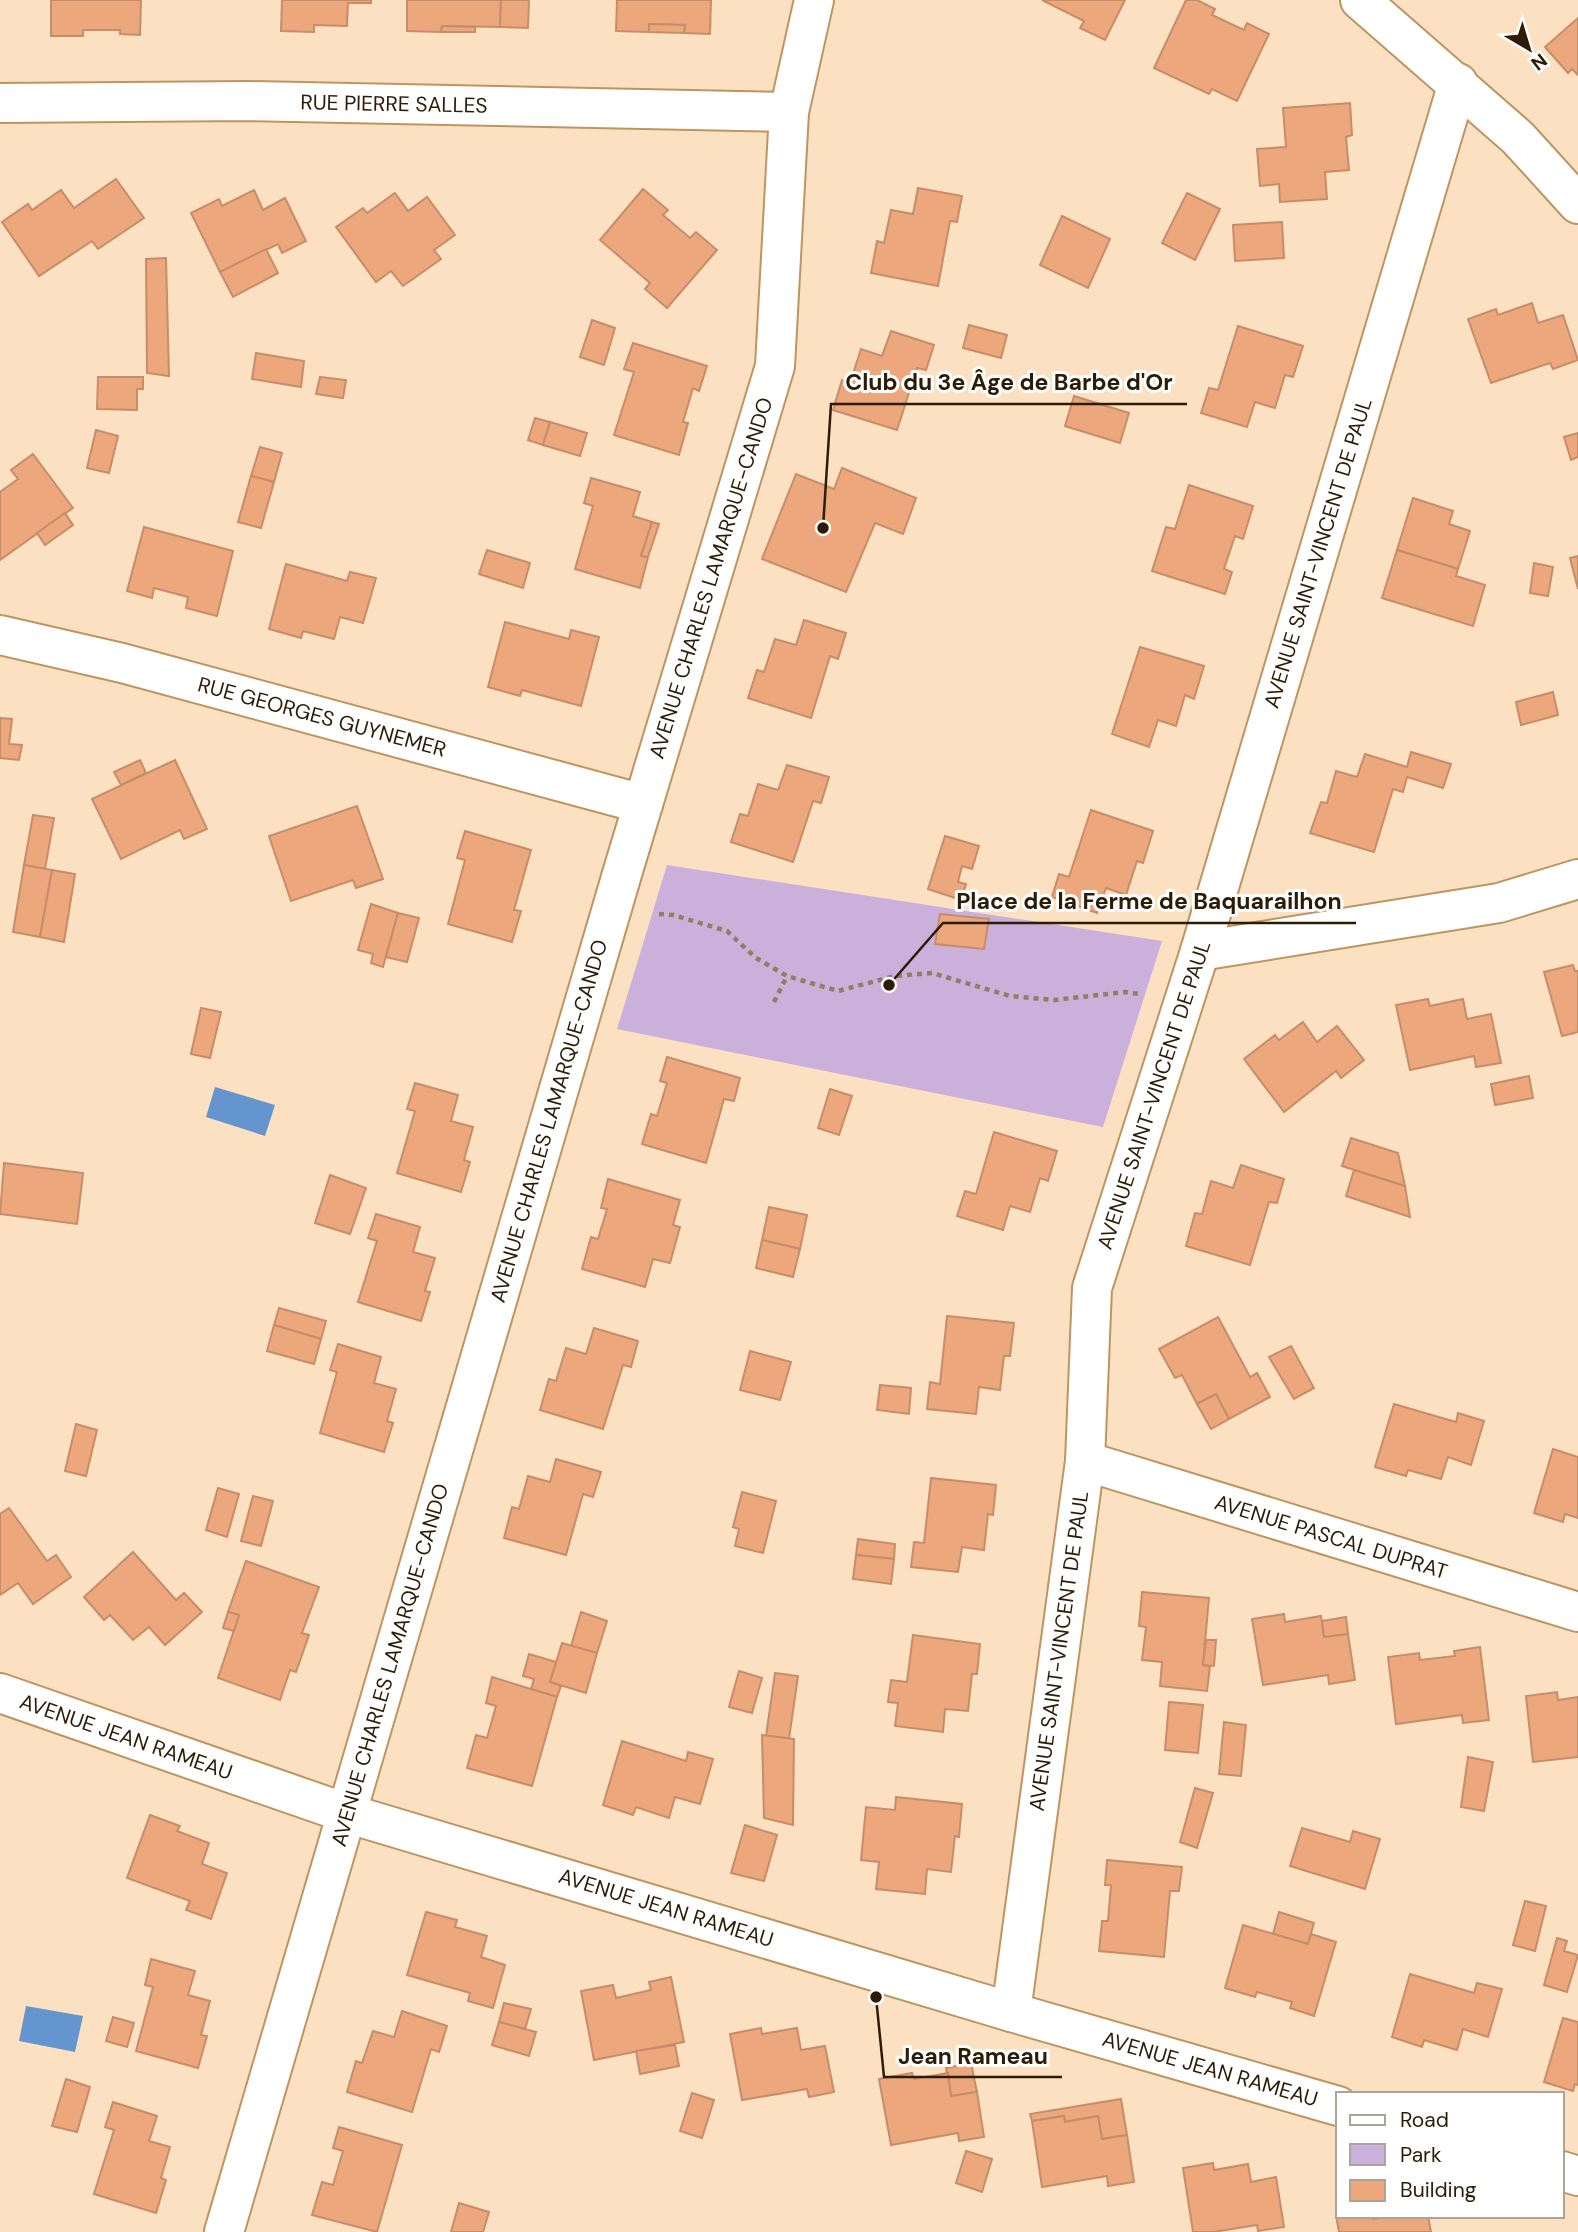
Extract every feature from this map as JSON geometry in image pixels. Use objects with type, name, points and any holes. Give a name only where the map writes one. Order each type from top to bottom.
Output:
[{"type":"street","name":"AVENUE CHARLES LAMARQUE-CANDO","points":[[225,2232],[611,910],[775,366],[789,112],[814,0]]},
{"type":"street","points":[[1360,0],[1518,138],[1578,204]]},
{"type":"street","name":"AVENUE SAINT-VINCENT DE PAUL","points":[[1011,2012],[1084,1461],[1093,1289],[1200,951],[1458,83]]},
{"type":"street","name":"RUE PIERRE SALLES","points":[[0,103],[248,101],[789,112]]},
{"type":"street","name":"RUE GEORGES GUYNEMER","points":[[0,635],[122,663],[643,804]]},
{"type":"street","points":[[1200,951],[1499,903],[1578,878]]},
{"type":"street","name":"AVENUE PASCAL DUPRAT","points":[[1084,1461],[1578,1612]]},
{"type":"street","name":"AVENUE JEAN RAMEAU","points":[[0,1693],[346,1813],[1011,2012],[1336,2105]]},
{"type":"path","points":[[611,910],[673,915],[727,931],[757,958],[787,976],[838,991],[895,976],[932,973],[1010,996],[1054,1000],[1125,992],[1185,1000]]},
{"type":"path","points":[[774,1002],[787,976]]},
{"type":"green space","points":[[667,865],[1162,941],[1103,1127],[617,1029]]},
{"type":"water","points":[[215,1087],[275,1105],[265,1136],[206,1117]]},
{"type":"water","points":[[26,2006],[83,2016],[75,2052],[19,2041]]},
{"type":"building","points":[[51,0],[141,0],[140,35],[120,34],[120,30],[83,30],[83,36],[51,36]]},
{"type":"building","points":[[282,0],[371,0],[371,3],[348,3],[347,26],[314,25],[314,32],[281,31]]},
{"type":"building","points":[[407,0],[501,0],[500,27],[442,26],[441,32],[407,31]]},
{"type":"building","points":[[501,0],[529,0],[528,28],[500,27]]},
{"type":"building","points":[[617,0],[711,0],[710,34],[684,33],[685,25],[649,24],[649,32],[616,31]]},
{"type":"building","points":[[1042,0],[1125,0],[1105,40],[1080,28],[1084,21]]},
{"type":"building","points":[[1186,0],[1197,0],[1215,9],[1212,15],[1244,30],[1247,23],[1269,34],[1237,101],[1212,89],[1209,94],[1154,68]]},
{"type":"building","points":[[1578,18],[1578,75],[1572,69],[1568,73],[1545,47]]},
{"type":"building","points":[[649,24],[685,25],[684,33],[649,32]]},
{"type":"building","points":[[442,26],[475,27],[475,32],[441,32]]},
{"type":"building","points":[[1350,103],[1352,135],[1346,137],[1349,170],[1325,172],[1327,199],[1280,202],[1279,184],[1260,186],[1257,149],[1286,147],[1283,108]]},
{"type":"building","points":[[116,179],[144,218],[98,249],[92,241],[39,276],[2,222],[28,204],[32,210],[61,190],[74,208]]},
{"type":"building","points":[[918,188],[962,196],[957,222],[950,221],[938,286],[871,273],[877,241],[884,243],[891,210],[913,214]]},
{"type":"building","points":[[643,189],[668,210],[663,215],[690,238],[696,232],[717,250],[667,308],[645,289],[650,283],[600,240]]},
{"type":"building","points":[[254,190],[263,210],[285,198],[306,241],[282,253],[278,244],[220,272],[191,213],[219,199],[222,206]]},
{"type":"building","points":[[395,193],[408,211],[427,197],[455,235],[434,250],[441,259],[403,286],[391,271],[376,282],[336,227],[363,208],[367,213]]},
{"type":"building","points":[[1187,193],[1220,209],[1195,260],[1162,243]]},
{"type":"building","points":[[1062,216],[1110,239],[1088,288],[1040,265]]},
{"type":"building","points":[[1282,222],[1284,258],[1235,261],[1233,225]]},
{"type":"building","points":[[266,249],[278,273],[233,297],[220,272]]},
{"type":"building","points":[[166,258],[169,376],[147,373],[146,259]]},
{"type":"building","points":[[1532,303],[1538,323],[1563,315],[1578,360],[1553,369],[1550,363],[1491,383],[1468,319],[1496,309],[1498,315]]},
{"type":"building","points":[[592,320],[615,328],[604,365],[580,357]]},
{"type":"building","points":[[969,325],[1007,335],[1001,358],[963,348]]},
{"type":"building","points":[[1238,326],[1303,346],[1293,377],[1285,375],[1275,408],[1255,402],[1247,427],[1201,413],[1209,388],[1218,390]]},
{"type":"building","points":[[891,331],[934,345],[926,370],[917,368],[897,430],[833,410],[842,380],[850,383],[861,349],[882,356]]},
{"type":"building","points":[[633,343],[707,366],[699,391],[693,388],[683,422],[688,423],[679,455],[614,435],[634,372],[624,369]]},
{"type":"building","points":[[256,353],[304,361],[301,387],[252,379]]},
{"type":"building","points":[[98,377],[143,377],[143,389],[137,389],[137,410],[97,409]]},
{"type":"building","points":[[320,377],[346,380],[343,398],[316,394]]},
{"type":"building","points":[[1074,396],[1129,413],[1120,443],[1065,426]]},
{"type":"building","points":[[535,418],[550,422],[543,445],[528,440]]},
{"type":"building","points":[[550,422],[587,433],[580,456],[543,445]]},
{"type":"building","points":[[96,430],[118,436],[109,473],[87,468]]},
{"type":"building","points":[[1578,433],[1578,457],[1571,460],[1564,437]]},
{"type":"building","points":[[260,447],[282,453],[274,482],[251,476]]},
{"type":"building","points":[[33,454],[73,508],[0,560],[0,492],[18,479],[11,470]]},
{"type":"building","points":[[842,468],[916,498],[903,534],[875,523],[846,592],[762,559],[796,474],[834,489]]},
{"type":"building","points":[[251,476],[274,482],[261,528],[238,522]]},
{"type":"building","points":[[591,478],[640,492],[633,516],[652,522],[641,556],[648,557],[640,588],[575,569],[593,506],[584,503]]},
{"type":"building","points":[[1189,485],[1253,506],[1243,539],[1235,536],[1224,569],[1232,572],[1225,594],[1152,571],[1166,527],[1175,529]]},
{"type":"building","points":[[1413,498],[1453,511],[1449,524],[1470,531],[1458,569],[1397,550]]},
{"type":"building","points":[[65,513],[73,525],[45,545],[37,533]]},
{"type":"building","points":[[652,522],[659,524],[648,557],[641,556]]},
{"type":"building","points":[[144,527],[233,551],[217,616],[186,608],[188,597],[154,588],[152,598],[127,591]]},
{"type":"building","points":[[487,550],[530,563],[523,588],[479,574]]},
{"type":"building","points":[[1397,550],[1458,569],[1456,576],[1485,585],[1473,626],[1382,598]]},
{"type":"building","points":[[1578,556],[1578,589],[1570,558]]},
{"type":"building","points":[[1534,563],[1553,567],[1548,596],[1530,593]]},
{"type":"building","points":[[286,564],[347,581],[350,572],[376,578],[363,623],[340,617],[334,639],[303,631],[301,638],[269,629]]},
{"type":"building","points":[[804,620],[846,633],[838,659],[830,656],[811,718],[748,698],[757,670],[764,672],[775,639],[796,645]]},
{"type":"building","points":[[505,622],[569,639],[571,630],[599,637],[581,706],[522,690],[520,696],[488,687]]},
{"type":"building","points":[[1140,647],[1204,666],[1194,699],[1185,695],[1176,726],[1158,720],[1149,747],[1112,734]]},
{"type":"building","points":[[1553,692],[1558,715],[1521,725],[1516,702]]},
{"type":"building","points":[[0,718],[12,719],[9,744],[22,745],[19,760],[0,758]]},
{"type":"building","points":[[1411,752],[1451,764],[1443,788],[1407,777],[1403,792],[1393,789],[1374,852],[1310,833],[1321,802],[1327,803],[1336,771],[1357,777],[1365,754],[1407,767]]},
{"type":"building","points":[[140,760],[146,773],[121,785],[114,772]]},
{"type":"building","points":[[175,760],[207,829],[184,839],[180,830],[121,859],[92,799]]},
{"type":"building","points":[[787,765],[829,777],[821,803],[813,801],[793,862],[731,842],[740,814],[748,816],[758,784],[778,790]]},
{"type":"building","points":[[357,806],[383,879],[356,888],[353,880],[291,901],[269,836]]},
{"type":"building","points":[[1091,810],[1153,831],[1143,863],[1137,861],[1126,895],[1106,888],[1097,913],[1052,897],[1059,874],[1069,877]]},
{"type":"building","points":[[33,815],[54,818],[45,869],[24,865]]},
{"type":"building","points":[[465,831],[531,850],[514,910],[521,911],[512,942],[448,924],[465,860],[457,858]]},
{"type":"building","points":[[945,836],[979,846],[972,869],[962,866],[958,882],[966,884],[961,900],[928,889]]},
{"type":"building","points":[[24,865],[52,870],[40,937],[13,932]]},
{"type":"building","points":[[52,870],[75,874],[64,942],[40,937]]},
{"type":"building","points":[[371,904],[398,913],[383,967],[371,963],[373,954],[358,950]]},
{"type":"building","points":[[398,913],[419,918],[407,962],[386,957]]},
{"type":"building","points":[[940,914],[989,919],[984,949],[935,944]]},
{"type":"building","points":[[1573,965],[1575,971],[1578,971],[1578,1032],[1562,1036],[1544,972]]},
{"type":"building","points":[[1428,999],[1430,1006],[1463,999],[1467,1019],[1491,1014],[1501,1063],[1476,1067],[1474,1056],[1410,1070],[1396,1005]]},
{"type":"building","points":[[201,1008],[221,1012],[210,1058],[191,1054]]},
{"type":"building","points":[[1303,1022],[1317,1042],[1337,1026],[1364,1060],[1341,1078],[1336,1071],[1284,1112],[1244,1059],[1275,1035],[1279,1040]]},
{"type":"building","points":[[667,1057],[740,1078],[734,1101],[724,1099],[706,1163],[642,1144],[651,1114],[657,1116],[667,1083],[660,1081]]},
{"type":"building","points":[[1529,1076],[1533,1098],[1495,1105],[1491,1084]]},
{"type":"building","points":[[415,1083],[458,1095],[451,1121],[473,1127],[464,1160],[470,1162],[461,1192],[397,1173],[415,1111],[407,1109]]},
{"type":"building","points":[[830,1089],[852,1096],[839,1135],[818,1128]]},
{"type":"building","points":[[994,1132],[1057,1151],[1048,1181],[1040,1178],[1030,1212],[1010,1206],[1003,1230],[957,1216],[965,1191],[976,1194]]},
{"type":"building","points":[[1351,1138],[1398,1153],[1405,1186],[1342,1166]]},
{"type":"building","points":[[4,1163],[83,1173],[77,1224],[0,1214]]},
{"type":"building","points":[[1241,1165],[1284,1179],[1277,1203],[1269,1202],[1250,1265],[1186,1246],[1195,1213],[1202,1214],[1211,1181],[1233,1188]]},
{"type":"building","points":[[1354,1170],[1405,1186],[1410,1217],[1346,1196]]},
{"type":"building","points":[[330,1175],[366,1188],[350,1234],[315,1223]]},
{"type":"building","points":[[608,1179],[680,1200],[673,1225],[680,1227],[670,1263],[653,1259],[645,1287],[582,1269],[591,1237],[598,1239],[607,1209],[601,1208]]},
{"type":"building","points":[[769,1207],[807,1215],[800,1249],[762,1240]]},
{"type":"building","points":[[376,1214],[420,1227],[413,1252],[435,1258],[425,1291],[430,1292],[421,1321],[358,1302],[377,1241],[368,1238]]},
{"type":"building","points":[[762,1240],[800,1249],[793,1277],[756,1268]]},
{"type":"building","points":[[279,1308],[326,1321],[321,1339],[274,1325]]},
{"type":"building","points":[[947,1316],[1014,1323],[1010,1356],[1004,1356],[1000,1390],[979,1387],[976,1414],[927,1409],[930,1382],[940,1384]]},
{"type":"building","points":[[1218,1317],[1250,1377],[1257,1373],[1270,1397],[1229,1419],[1216,1394],[1197,1404],[1182,1375],[1175,1378],[1159,1349]]},
{"type":"building","points":[[274,1325],[321,1339],[314,1364],[267,1351]]},
{"type":"building","points":[[594,1328],[638,1341],[631,1367],[623,1365],[603,1429],[540,1410],[549,1379],[556,1381],[566,1348],[586,1354]]},
{"type":"building","points":[[338,1344],[381,1357],[374,1383],[396,1389],[387,1421],[393,1423],[384,1452],[320,1433],[337,1372],[330,1370]]},
{"type":"building","points":[[1291,1346],[1314,1388],[1294,1399],[1269,1357]]},
{"type":"building","points":[[750,1351],[791,1362],[780,1400],[740,1390]]},
{"type":"building","points":[[880,1385],[911,1388],[909,1414],[877,1410]]},
{"type":"building","points":[[1216,1394],[1229,1419],[1211,1429],[1197,1404]]},
{"type":"building","points":[[1394,1404],[1456,1422],[1458,1413],[1484,1421],[1471,1465],[1448,1457],[1441,1479],[1408,1470],[1406,1476],[1375,1467]]},
{"type":"building","points":[[76,1424],[97,1430],[86,1476],[65,1471]]},
{"type":"building","points":[[1553,1449],[1578,1457],[1578,1518],[1565,1514],[1563,1522],[1534,1513]]},
{"type":"building","points":[[556,1459],[601,1472],[593,1497],[583,1494],[566,1555],[504,1538],[512,1507],[519,1509],[528,1476],[550,1482]]},
{"type":"building","points":[[931,1478],[996,1485],[993,1515],[988,1514],[984,1550],[962,1547],[958,1572],[911,1567],[914,1542],[924,1543]]},
{"type":"building","points":[[218,1488],[239,1494],[227,1537],[206,1530]]},
{"type":"building","points":[[742,1492],[776,1501],[763,1553],[735,1546],[739,1529],[733,1527]]},
{"type":"building","points":[[253,1496],[273,1501],[261,1546],[241,1541]]},
{"type":"building","points":[[9,1508],[47,1561],[56,1555],[71,1577],[33,1604],[18,1583],[0,1595],[0,1514]]},
{"type":"building","points":[[858,1539],[895,1544],[894,1559],[856,1555]]},
{"type":"building","points":[[133,1552],[176,1600],[184,1593],[202,1612],[165,1645],[149,1627],[133,1640],[110,1615],[104,1620],[84,1597]]},
{"type":"building","points":[[856,1555],[894,1559],[891,1584],[853,1579]]},
{"type":"building","points":[[246,1561],[319,1587],[302,1633],[309,1635],[296,1672],[290,1670],[280,1700],[218,1678],[239,1615],[228,1612]]},
{"type":"building","points":[[1142,1592],[1209,1598],[1203,1665],[1210,1666],[1207,1691],[1160,1686],[1162,1662],[1142,1660],[1146,1627],[1139,1626]]},
{"type":"building","points":[[228,1612],[239,1615],[234,1631],[223,1628]]},
{"type":"building","points":[[581,1612],[607,1621],[597,1653],[571,1646]]},
{"type":"building","points":[[1284,1614],[1285,1622],[1321,1616],[1324,1637],[1348,1634],[1355,1680],[1329,1684],[1328,1675],[1263,1685],[1252,1619]]},
{"type":"building","points":[[1346,1617],[1348,1634],[1324,1637],[1322,1621]]},
{"type":"building","points":[[913,1635],[980,1644],[977,1674],[972,1674],[968,1711],[945,1709],[943,1732],[895,1726],[898,1703],[888,1702],[891,1680],[907,1682]]},
{"type":"building","points":[[1206,1640],[1216,1640],[1214,1666],[1203,1665]]},
{"type":"building","points":[[562,1643],[597,1653],[586,1693],[550,1682]]},
{"type":"building","points":[[1480,1647],[1489,1720],[1463,1723],[1462,1715],[1396,1724],[1388,1657],[1419,1653],[1420,1660],[1455,1656],[1454,1651]]},
{"type":"building","points":[[529,1654],[556,1662],[550,1682],[561,1686],[557,1697],[531,1689],[534,1679],[523,1676]]},
{"type":"building","points":[[739,1671],[762,1678],[752,1713],[729,1707]]},
{"type":"building","points":[[775,1673],[798,1676],[789,1739],[766,1736]]},
{"type":"building","points":[[492,1677],[557,1697],[532,1786],[467,1768],[476,1735],[487,1738],[496,1706],[486,1703]]},
{"type":"building","points":[[1557,1692],[1558,1700],[1578,1697],[1578,1757],[1533,1762],[1526,1696]]},
{"type":"building","points":[[1169,1702],[1203,1705],[1198,1753],[1165,1750]]},
{"type":"building","points":[[1224,1722],[1246,1725],[1241,1776],[1219,1774]]},
{"type":"building","points":[[762,1735],[794,1739],[793,1825],[764,1818]]},
{"type":"building","points":[[622,1741],[686,1761],[688,1752],[713,1759],[700,1804],[675,1797],[669,1818],[636,1807],[633,1815],[603,1805]]},
{"type":"building","points":[[1468,1757],[1493,1762],[1484,1811],[1461,1807]]},
{"type":"building","points":[[1195,1788],[1213,1793],[1197,1848],[1180,1842]]},
{"type":"building","points":[[896,1797],[962,1804],[959,1837],[955,1836],[951,1872],[927,1869],[925,1894],[876,1889],[879,1862],[861,1860],[866,1807],[895,1810]]},
{"type":"building","points":[[150,1815],[180,1826],[177,1831],[209,1843],[202,1864],[227,1873],[211,1919],[186,1910],[190,1901],[127,1878]]},
{"type":"building","points":[[745,1825],[777,1835],[764,1881],[731,1873]]},
{"type":"building","points":[[1302,1828],[1350,1842],[1353,1831],[1380,1839],[1365,1889],[1290,1866]]},
{"type":"building","points":[[1107,1860],[1182,1867],[1179,1891],[1170,1891],[1164,1957],[1099,1951],[1102,1921],[1108,1921],[1111,1885],[1105,1885]]},
{"type":"building","points":[[1525,1901],[1546,1906],[1535,1951],[1513,1945]]},
{"type":"building","points":[[426,1912],[457,1920],[455,1927],[487,1936],[481,1957],[505,1965],[493,2008],[468,2001],[470,1993],[407,1975]]},
{"type":"building","points":[[1279,1912],[1314,1923],[1308,1944],[1273,1934]]},
{"type":"building","points":[[1243,1925],[1308,1944],[1311,1934],[1336,1942],[1314,2016],[1290,2008],[1292,2002],[1257,1992],[1255,1997],[1225,1988]]},
{"type":"building","points":[[1557,1938],[1567,1941],[1564,1951],[1578,1955],[1567,1992],[1544,1985]]},
{"type":"building","points":[[151,1959],[195,1971],[188,1995],[210,2001],[201,2035],[207,2036],[198,2068],[136,2051],[153,1987],[145,1985]]},
{"type":"building","points":[[1410,1974],[1474,1993],[1477,1983],[1502,1989],[1488,2037],[1463,2029],[1457,2050],[1424,2040],[1422,2047],[1392,2037]]},
{"type":"building","points":[[671,1977],[684,2042],[594,2060],[581,1991],[613,1985],[616,1998],[651,1990],[649,1982]]},
{"type":"building","points":[[504,2003],[531,2009],[525,2029],[499,2022]]},
{"type":"building","points":[[402,2011],[447,2026],[439,2052],[431,2049],[412,2112],[347,2092],[356,2061],[362,2063],[373,2031],[394,2037]]},
{"type":"building","points":[[113,2017],[134,2023],[127,2047],[106,2041]]},
{"type":"building","points":[[1563,2018],[1578,2022],[1578,2085],[1575,2084],[1573,2091],[1544,2082]]},
{"type":"building","points":[[499,2022],[536,2032],[529,2056],[492,2045]]},
{"type":"building","points":[[761,2028],[762,2034],[797,2028],[801,2050],[825,2046],[834,2092],[809,2097],[807,2089],[742,2100],[730,2034]]},
{"type":"building","points":[[675,2045],[679,2066],[640,2074],[636,2051]]},
{"type":"building","points":[[971,2063],[977,2092],[951,2096],[946,2068]]},
{"type":"building","points":[[912,2073],[914,2079],[948,2073],[951,2096],[977,2092],[984,2137],[959,2141],[958,2133],[891,2145],[879,2079]]},
{"type":"building","points":[[66,2079],[90,2087],[77,2132],[52,2126]]},
{"type":"building","points":[[692,2093],[714,2100],[702,2138],[680,2131]]},
{"type":"building","points":[[1121,2099],[1127,2135],[1102,2139],[1098,2116],[1065,2122],[1064,2116],[1032,2121],[1030,2114]]},
{"type":"building","points":[[113,2102],[157,2116],[149,2141],[170,2147],[161,2178],[166,2180],[156,2213],[94,2194],[114,2130],[105,2127]]},
{"type":"building","points":[[1064,2116],[1065,2122],[1098,2116],[1102,2139],[1127,2135],[1134,2182],[1108,2186],[1107,2176],[1042,2187],[1032,2121]]},
{"type":"building","points":[[339,2127],[402,2145],[377,2232],[312,2215],[322,2182],[333,2185],[343,2151],[333,2148]]},
{"type":"building","points":[[966,2151],[992,2159],[982,2192],[956,2183]]},
{"type":"building","points":[[1213,2163],[1214,2170],[1248,2164],[1251,2182],[1276,2177],[1284,2227],[1258,2231],[1257,2225],[1213,2232],[1193,2232],[1183,2168]]},
{"type":"building","points":[[459,2203],[489,2212],[483,2232],[451,2232]]},
{"type":"building","points":[[1337,2218],[1428,2218],[1431,2232],[1339,2232]]},
{"type":"place","name":"Club du 3e Âge de Barbe d'Or","points":[[823,528]]},
{"type":"place","name":"Place de la Ferme de Baquarailhon","points":[[889,985]]},
{"type":"place","name":"Jean Rameau","points":[[876,1997]]}]
